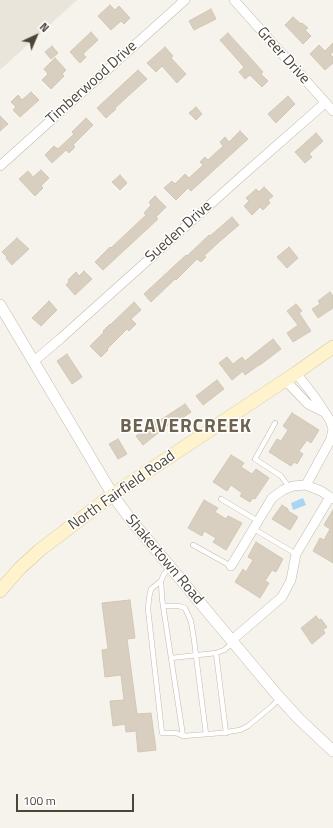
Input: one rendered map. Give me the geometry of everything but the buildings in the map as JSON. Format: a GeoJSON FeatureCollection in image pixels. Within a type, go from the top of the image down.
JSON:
{"type":"FeatureCollection","features":[{"type":"Feature","properties":{"kind":"main road","name":"North Fairfield Road"},"geometry":{"type":"LineString","coordinates":[[0,591],[20,568],[40,550],[112,495],[333,347]]}},
{"type":"Feature","properties":{"kind":"street","name":"Timberwood Drive"},"geometry":{"type":"LineString","coordinates":[[0,166],[185,0]]}},
{"type":"Feature","properties":{"kind":"street","name":"Greer Drive"},"geometry":{"type":"LineString","coordinates":[[234,0],[333,112]]}},
{"type":"Feature","properties":{"kind":"street","name":"Sueden Drive"},"geometry":{"type":"LineString","coordinates":[[33,362],[325,102]]}},
{"type":"Feature","properties":{"kind":"street","name":"Shakertown Road"},"geometry":{"type":"LineString","coordinates":[[0,305],[112,495],[131,520],[280,698],[333,752]]}},
{"type":"Feature","properties":{"kind":"street"},"geometry":{"type":"LineString","coordinates":[[291,376],[308,404],[325,413]]}},
{"type":"Feature","properties":{"kind":"street"},"geometry":{"type":"LineString","coordinates":[[291,376],[314,396],[330,420],[333,429],[331,439],[306,485]]}},
{"type":"Feature","properties":{"kind":"street"},"geometry":{"type":"LineString","coordinates":[[231,566],[272,498],[283,490],[293,486],[306,485],[321,491],[332,498],[296,554],[291,580],[282,597],[232,642]]}},
{"type":"Feature","properties":{"kind":"lane"},"geometry":{"type":"LineString","coordinates":[[274,423],[255,459],[281,476],[289,487]]}},
{"type":"Feature","properties":{"kind":"lane"},"geometry":{"type":"LineString","coordinates":[[221,499],[296,554]]}},
{"type":"Feature","properties":{"kind":"lane"},"geometry":{"type":"LineString","coordinates":[[193,545],[231,566]]}},
{"type":"Feature","properties":{"kind":"lane"},"geometry":{"type":"LineString","coordinates":[[170,567],[164,574],[161,581],[163,606],[183,736]]}},
{"type":"Feature","properties":{"kind":"lane"},"geometry":{"type":"LineString","coordinates":[[161,581],[151,588],[149,598],[149,616],[162,733],[176,733],[183,736],[226,733],[240,730],[248,726],[280,698]]}},
{"type":"Feature","properties":{"kind":"lane"},"geometry":{"type":"LineString","coordinates":[[163,606],[179,606],[185,608],[191,621],[206,734]]}},
{"type":"Feature","properties":{"kind":"lane"},"geometry":{"type":"LineString","coordinates":[[171,658],[216,653],[224,650],[232,642]]}},
{"type":"Feature","properties":{"kind":"lane"},"geometry":{"type":"LineString","coordinates":[[216,653],[226,733]]}},
{"type":"Feature","properties":{"kind":"shaded area"},"geometry":{"type":"Polygon","coordinates":[[[0,0],[77,0],[0,70],[0,0]]]}},
{"type":"Feature","properties":{"kind":"water"},"geometry":{"type":"Polygon","coordinates":[[[303,498],[306,505],[293,510],[291,503],[303,498]]]}},
{"type":"Feature","properties":{"kind":"district","name":"BEAVERCREEK"},"geometry":{"type":"Point","coordinates":[186,427]}}]}
